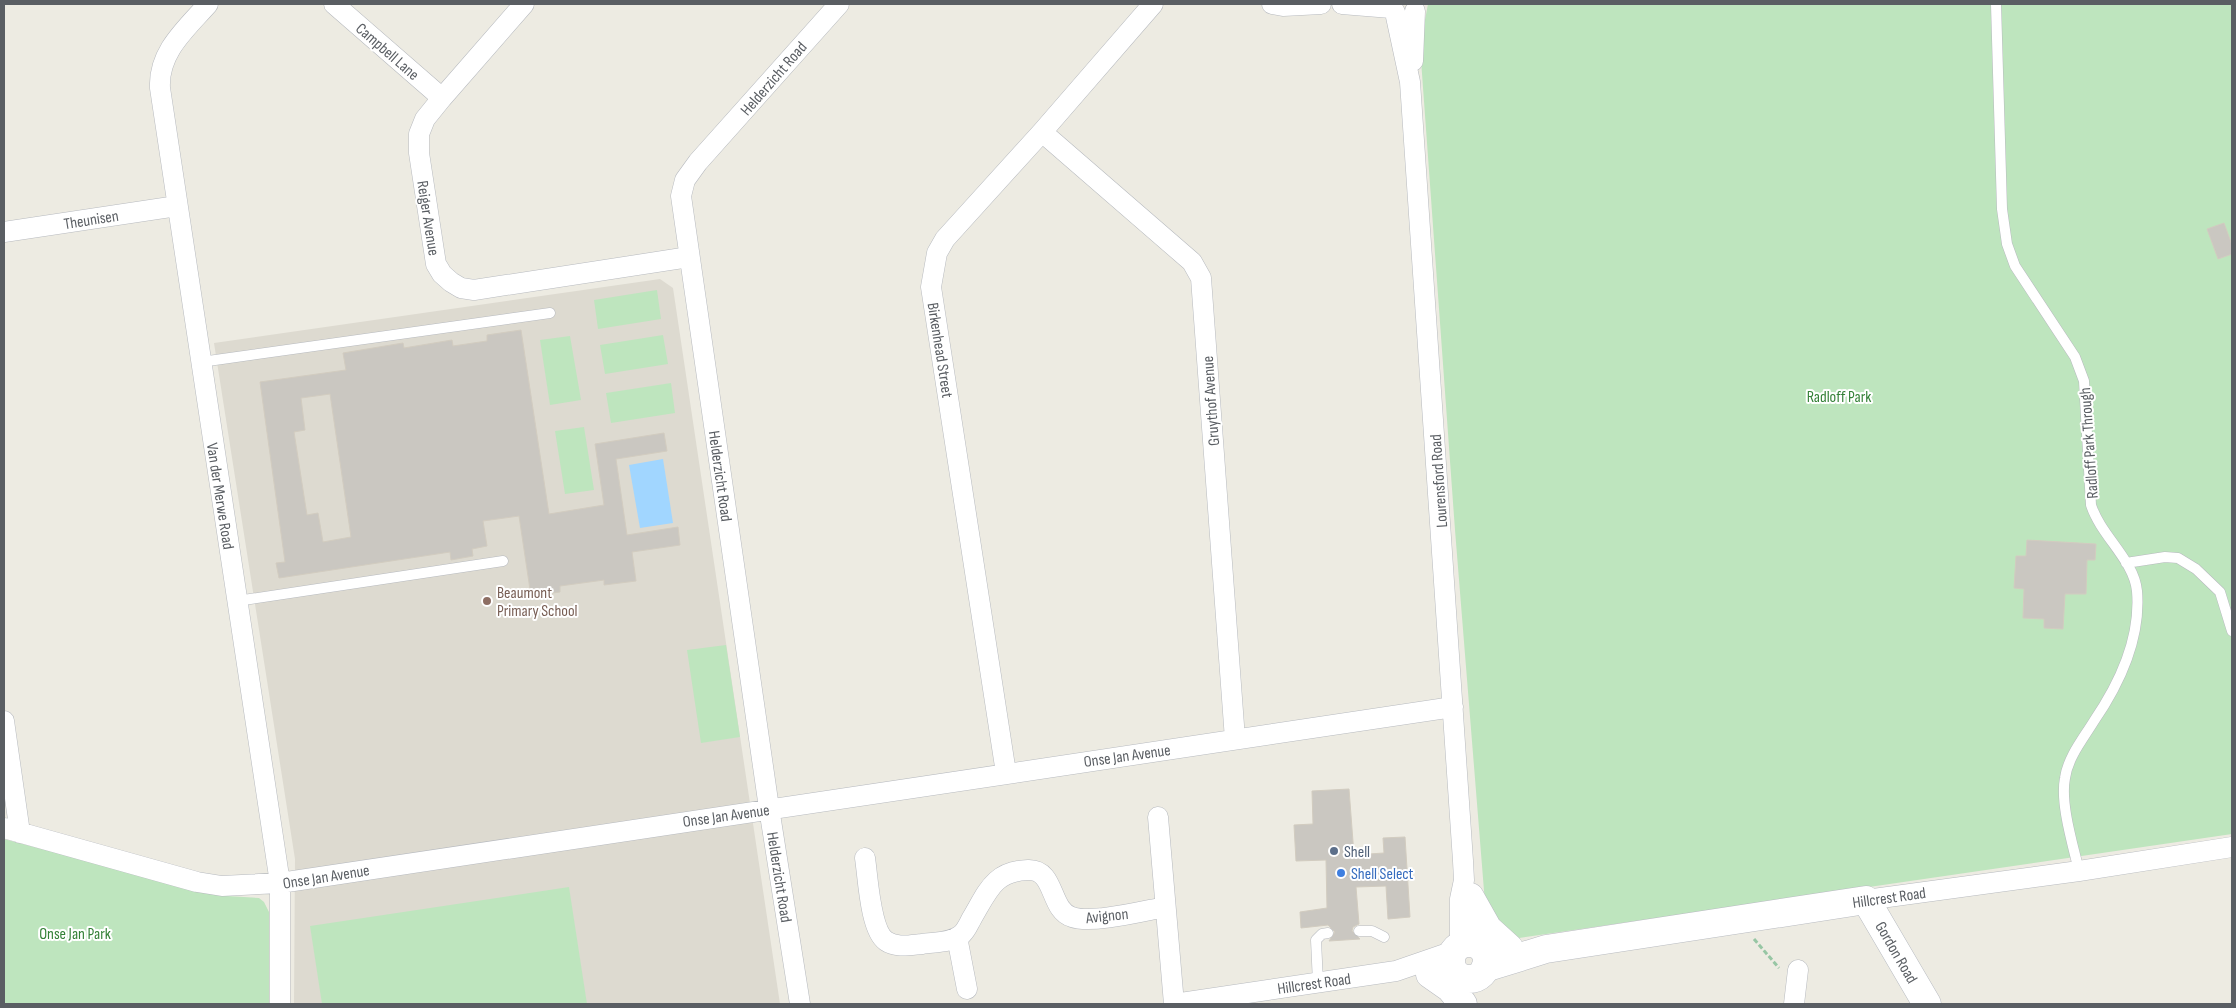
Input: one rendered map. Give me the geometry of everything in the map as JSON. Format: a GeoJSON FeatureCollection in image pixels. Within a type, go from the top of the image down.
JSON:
{"type":"FeatureCollection","features":[{"type":"Feature","properties":{"kind":"street","name":"Van der Merwe Road"},"geometry":{"type":"LineString","coordinates":[[208,4],[165,55],[159,77],[280,883],[280,1004]]}},
{"type":"Feature","properties":{"kind":"street","name":"Campbell Lane"},"geometry":{"type":"LineString","coordinates":[[334,4],[442,98]]}},
{"type":"Feature","properties":{"kind":"street","name":"Reiger Avenue"},"geometry":{"type":"LineString","coordinates":[[524,4],[425,119],[419,134],[419,153],[436,264],[442,274],[461,288],[486,288],[689,257]]}},
{"type":"Feature","properties":{"kind":"street","name":"Helderzicht Road"},"geometry":{"type":"LineString","coordinates":[[800,1004],[769,808],[681,196],[685,180],[698,162],[839,4]]}},
{"type":"Feature","properties":{"kind":"street","name":"Birkenhead Street"},"geometry":{"type":"LineString","coordinates":[[1006,773],[931,287],[937,253],[945,239],[1154,4]]}},
{"type":"Feature","properties":{"kind":"street"},"geometry":{"type":"LineString","coordinates":[[1272,4],[1283,6],[1321,4]]}},
{"type":"Feature","properties":{"kind":"street"},"geometry":{"type":"LineString","coordinates":[[1342,4],[1402,8]]}},
{"type":"Feature","properties":{"kind":"street","name":"Lourensford Road"},"geometry":{"type":"LineString","coordinates":[[1402,8],[1415,35],[1410,82],[1467,889],[1460,899],[1474,959],[1480,1004]]}},
{"type":"Feature","properties":{"kind":"street","name":"Gruythof Avenue"},"geometry":{"type":"LineString","coordinates":[[1042,132],[1192,262],[1201,278],[1235,739]]}},
{"type":"Feature","properties":{"kind":"street","name":"Theunisen"},"geometry":{"type":"LineString","coordinates":[[4,232],[177,206]]}},
{"type":"Feature","properties":{"kind":"street","name":"Onse Jan Avenue"},"geometry":{"type":"LineString","coordinates":[[12,830],[197,882],[222,886],[280,883],[1453,706]]}},
{"type":"Feature","properties":{"kind":"street"},"geometry":{"type":"LineString","coordinates":[[4,721],[12,830]]}},
{"type":"Feature","properties":{"kind":"street"},"geometry":{"type":"LineString","coordinates":[[1158,817],[1174,1004]]}},
{"type":"Feature","properties":{"kind":"street","name":"Hillcrest Road"},"geometry":{"type":"LineString","coordinates":[[1174,1004],[1866,900],[2079,872],[2232,846]]}},
{"type":"Feature","properties":{"kind":"street"},"geometry":{"type":"LineString","coordinates":[[865,858],[874,919],[879,934],[885,941],[894,945],[907,946],[942,942],[957,937],[967,989]]}},
{"type":"Feature","properties":{"kind":"street","name":"Avignon"},"geometry":{"type":"LineString","coordinates":[[957,937],[965,930],[996,880],[1014,871],[1031,870],[1046,878],[1063,912],[1071,917],[1091,919],[1165,907]]}},
{"type":"Feature","properties":{"kind":"street"},"geometry":{"type":"LineString","coordinates":[[1467,889],[1488,930],[1474,959]]}},
{"type":"Feature","properties":{"kind":"street","name":"Gordon Road"},"geometry":{"type":"LineString","coordinates":[[1866,900],[1927,1004]]}},
{"type":"Feature","properties":{"kind":"street","name":"Lourensford Road"},"geometry":{"type":"LineString","coordinates":[[1467,1004],[1474,959]]}},
{"type":"Feature","properties":{"kind":"street","name":"Hillcrest Road"},"geometry":{"type":"LineString","coordinates":[[1396,971],[1430,974],[1474,959]]}},
{"type":"Feature","properties":{"kind":"street"},"geometry":{"type":"LineString","coordinates":[[1430,974],[1450,988],[1463,1004]]}},
{"type":"Feature","properties":{"kind":"lane","name":"Radloff Park Through"},"geometry":{"type":"LineString","coordinates":[[1996,4],[2002,208],[2007,244],[2015,266],[2075,357],[2084,381],[2091,505],[2096,520],[2126,563],[2137,589],[2137,622],[2130,650],[2114,692],[2068,763],[2064,779],[2064,797],[2079,872]]}},
{"type":"Feature","properties":{"kind":"lane"},"geometry":{"type":"LineString","coordinates":[[201,362],[550,313]]}},
{"type":"Feature","properties":{"kind":"lane"},"geometry":{"type":"LineString","coordinates":[[2126,563],[2165,557],[2178,558],[2196,569],[2220,592],[2232,631]]}},
{"type":"Feature","properties":{"kind":"lane"},"geometry":{"type":"LineString","coordinates":[[237,601],[503,561]]}},
{"type":"Feature","properties":{"kind":"lane"},"geometry":{"type":"LineString","coordinates":[[1359,931],[1372,931],[1384,937]]}},
{"type":"Feature","properties":{"kind":"lane"},"geometry":{"type":"LineString","coordinates":[[1318,983],[1316,940],[1322,934],[1328,933]]}},
{"type":"Feature","properties":{"kind":"path"},"geometry":{"type":"LineString","coordinates":[[1737,920],[1796,987]]}},
{"type":"Feature","properties":{"kind":"shaded area","name":"Beaumont Primary School"},"geometry":{"type":"Polygon","coordinates":[[[660,279],[673,288],[780,1004],[294,1004],[295,859],[214,343],[660,279]]]}},
{"type":"Feature","properties":{"kind":"green space","name":"Radloff Park"},"geometry":{"type":"Polygon","coordinates":[[[1428,4],[2232,4],[2232,834],[1512,939],[1485,903],[1455,530],[1420,46],[1428,4]]]}},
{"type":"Feature","properties":{"kind":"green space"},"geometry":{"type":"Polygon","coordinates":[[[657,290],[661,319],[598,329],[594,300],[657,290]]]}},
{"type":"Feature","properties":{"kind":"green space"},"geometry":{"type":"Polygon","coordinates":[[[663,335],[668,364],[605,374],[600,345],[663,335]]]}},
{"type":"Feature","properties":{"kind":"green space"},"geometry":{"type":"Polygon","coordinates":[[[570,336],[581,400],[550,405],[540,340],[570,336]]]}},
{"type":"Feature","properties":{"kind":"green space"},"geometry":{"type":"Polygon","coordinates":[[[671,383],[675,413],[611,423],[606,393],[671,383]]]}},
{"type":"Feature","properties":{"kind":"green space"},"geometry":{"type":"Polygon","coordinates":[[[584,427],[594,490],[565,494],[555,431],[584,427]]]}},
{"type":"Feature","properties":{"kind":"green space"},"geometry":{"type":"Polygon","coordinates":[[[726,645],[740,737],[701,743],[687,650],[726,645]]]}},
{"type":"Feature","properties":{"kind":"green space","name":"Onse Jan Park"},"geometry":{"type":"Polygon","coordinates":[[[4,839],[196,890],[227,896],[259,898],[264,902],[269,912],[269,1004],[4,1004],[4,839]]]}},
{"type":"Feature","properties":{"kind":"green space"},"geometry":{"type":"Polygon","coordinates":[[[569,887],[587,1004],[322,1004],[310,926],[569,887]]]}},
{"type":"Feature","properties":{"kind":"water"},"geometry":{"type":"Polygon","coordinates":[[[663,459],[673,523],[640,528],[629,465],[663,459]]]}},
{"type":"Feature","properties":{"kind":"building"},"geometry":{"type":"Polygon","coordinates":[[[2224,223],[2232,245],[2232,254],[2218,259],[2207,229],[2224,223]]]}},
{"type":"Feature","properties":{"kind":"building"},"geometry":{"type":"Polygon","coordinates":[[[521,330],[549,514],[604,505],[595,444],[664,433],[667,451],[616,459],[627,535],[678,527],[680,545],[632,552],[636,581],[604,585],[604,580],[560,586],[560,592],[531,596],[519,516],[483,521],[487,546],[472,549],[473,556],[451,560],[450,552],[279,578],[276,563],[285,562],[260,382],[346,370],[343,353],[403,343],[404,348],[452,340],[453,346],[487,341],[487,335],[521,330]],[[330,394],[301,398],[305,430],[294,432],[307,515],[318,513],[323,542],[351,537],[330,394]]]}},
{"type":"Feature","properties":{"kind":"building"},"geometry":{"type":"Polygon","coordinates":[[[2027,540],[2096,544],[2095,560],[2087,560],[2086,594],[2065,594],[2063,629],[2044,628],[2044,619],[2023,618],[2024,589],[2014,588],[2016,556],[2026,556],[2027,540]]]}},
{"type":"Feature","properties":{"kind":"building"},"geometry":{"type":"Polygon","coordinates":[[[1349,789],[1354,855],[1384,853],[1383,838],[1405,837],[1410,917],[1388,919],[1386,886],[1356,887],[1359,924],[1353,927],[1352,931],[1360,939],[1329,941],[1335,932],[1328,925],[1301,928],[1300,912],[1327,908],[1326,860],[1296,861],[1294,825],[1313,824],[1312,791],[1349,789]]]}},
{"type":"Feature","properties":{"kind":"place","name":"Beaumont Primary School"},"geometry":{"type":"Point","coordinates":[487,601]}},
{"type":"Feature","properties":{"kind":"place","name":"Shell"},"geometry":{"type":"Point","coordinates":[1334,851]}},
{"type":"Feature","properties":{"kind":"place","name":"Shell Select"},"geometry":{"type":"Point","coordinates":[1341,873]}}]}
